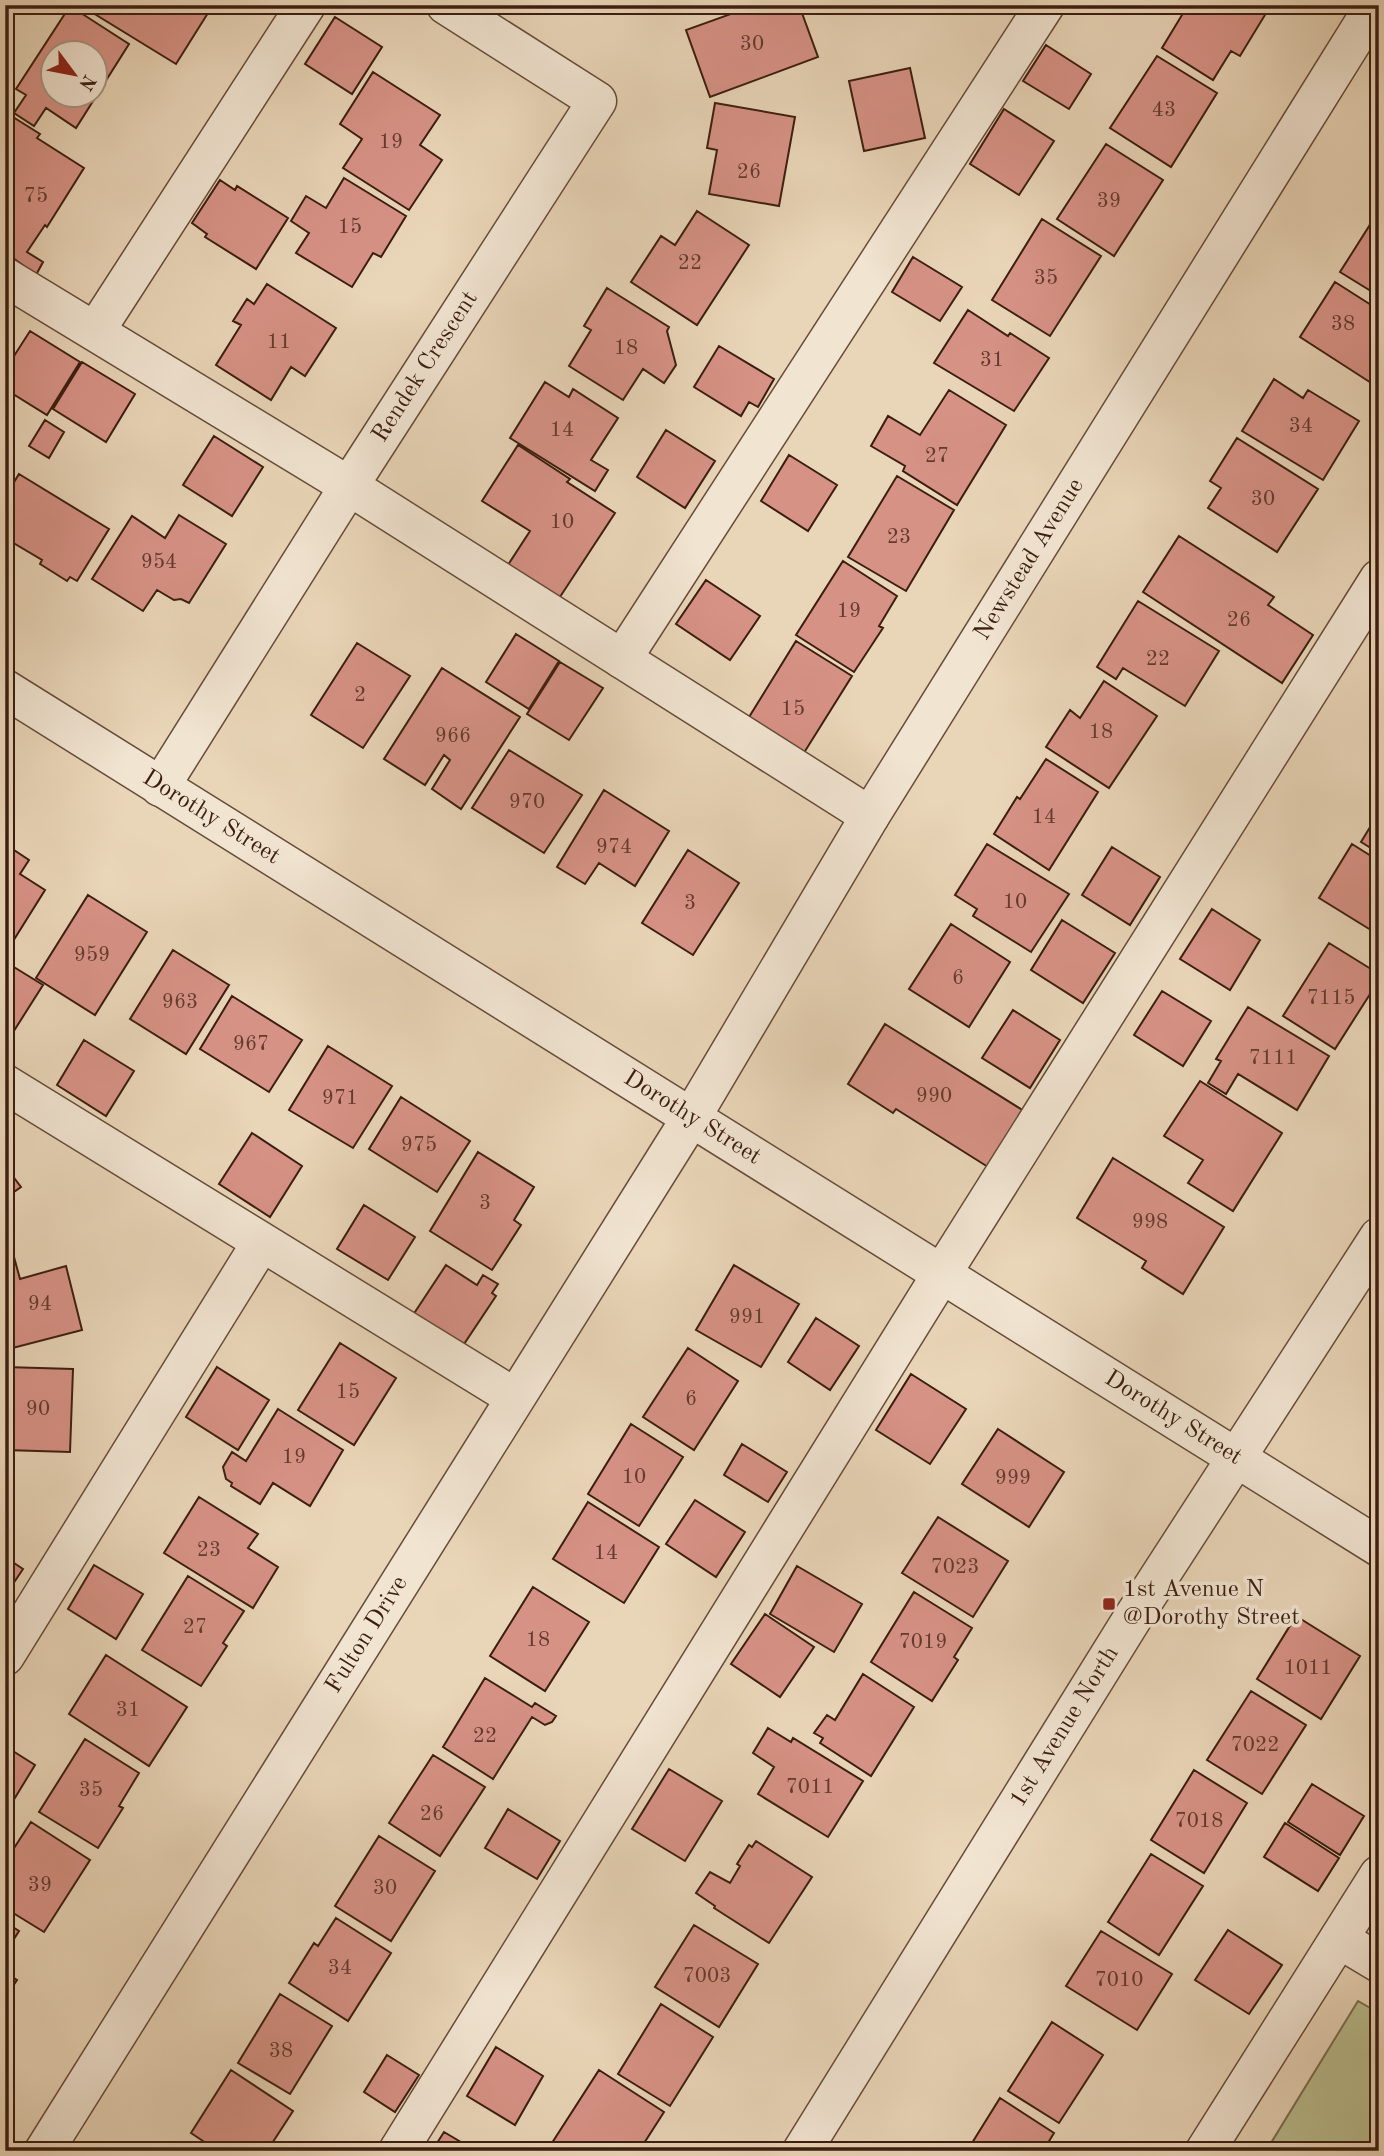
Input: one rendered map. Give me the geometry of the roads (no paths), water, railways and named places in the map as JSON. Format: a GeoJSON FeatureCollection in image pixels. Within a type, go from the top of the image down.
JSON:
{"type":"FeatureCollection","features":[{"type":"Feature","properties":{"kind":"street"},"geometry":{"type":"LineString","coordinates":[[96,330],[306,5]]}},
{"type":"Feature","properties":{"kind":"street","name":"Rendek Crescent"},"geometry":{"type":"LineString","coordinates":[[160,787],[349,486],[597,101],[446,5]]}},
{"type":"Feature","properties":{"kind":"street"},"geometry":{"type":"LineString","coordinates":[[622,659],[1045,5]]}},
{"type":"Feature","properties":{"kind":"street","name":"Newstead Avenue"},"geometry":{"type":"LineString","coordinates":[[691,1118],[870,816],[1375,5]]}},
{"type":"Feature","properties":{"kind":"street"},"geometry":{"type":"LineString","coordinates":[[5,276],[349,486],[870,816]]}},
{"type":"Feature","properties":{"kind":"street"},"geometry":{"type":"LineString","coordinates":[[398,2151],[942,1275],[1379,579]]}},
{"type":"Feature","properties":{"kind":"street","name":"Dorothy Street"},"geometry":{"type":"LineString","coordinates":[[5,690],[1379,1547]]}},
{"type":"Feature","properties":{"kind":"street"},"geometry":{"type":"LineString","coordinates":[[5,1084],[514,1397]]}},
{"type":"Feature","properties":{"kind":"street","name":"Fulton Drive"},"geometry":{"type":"LineString","coordinates":[[44,2151],[691,1118]]}},
{"type":"Feature","properties":{"kind":"street","name":"1st Avenue North"},"geometry":{"type":"LineString","coordinates":[[802,2151],[1234,1458],[1379,1237]]}},
{"type":"Feature","properties":{"kind":"street"},"geometry":{"type":"LineString","coordinates":[[5,1656],[261,1243]]}},
{"type":"Feature","properties":{"kind":"street"},"geometry":{"type":"LineString","coordinates":[[1205,2151],[1379,1875]]}},
{"type":"Feature","properties":{"kind":"street"},"geometry":{"type":"LineString","coordinates":[[1339,1939],[1379,1964]]}},
{"type":"Feature","properties":{"kind":"place","name":"1st Avenue N @Dorothy Street"},"geometry":{"type":"Point","coordinates":[1109,1604]}}]}
